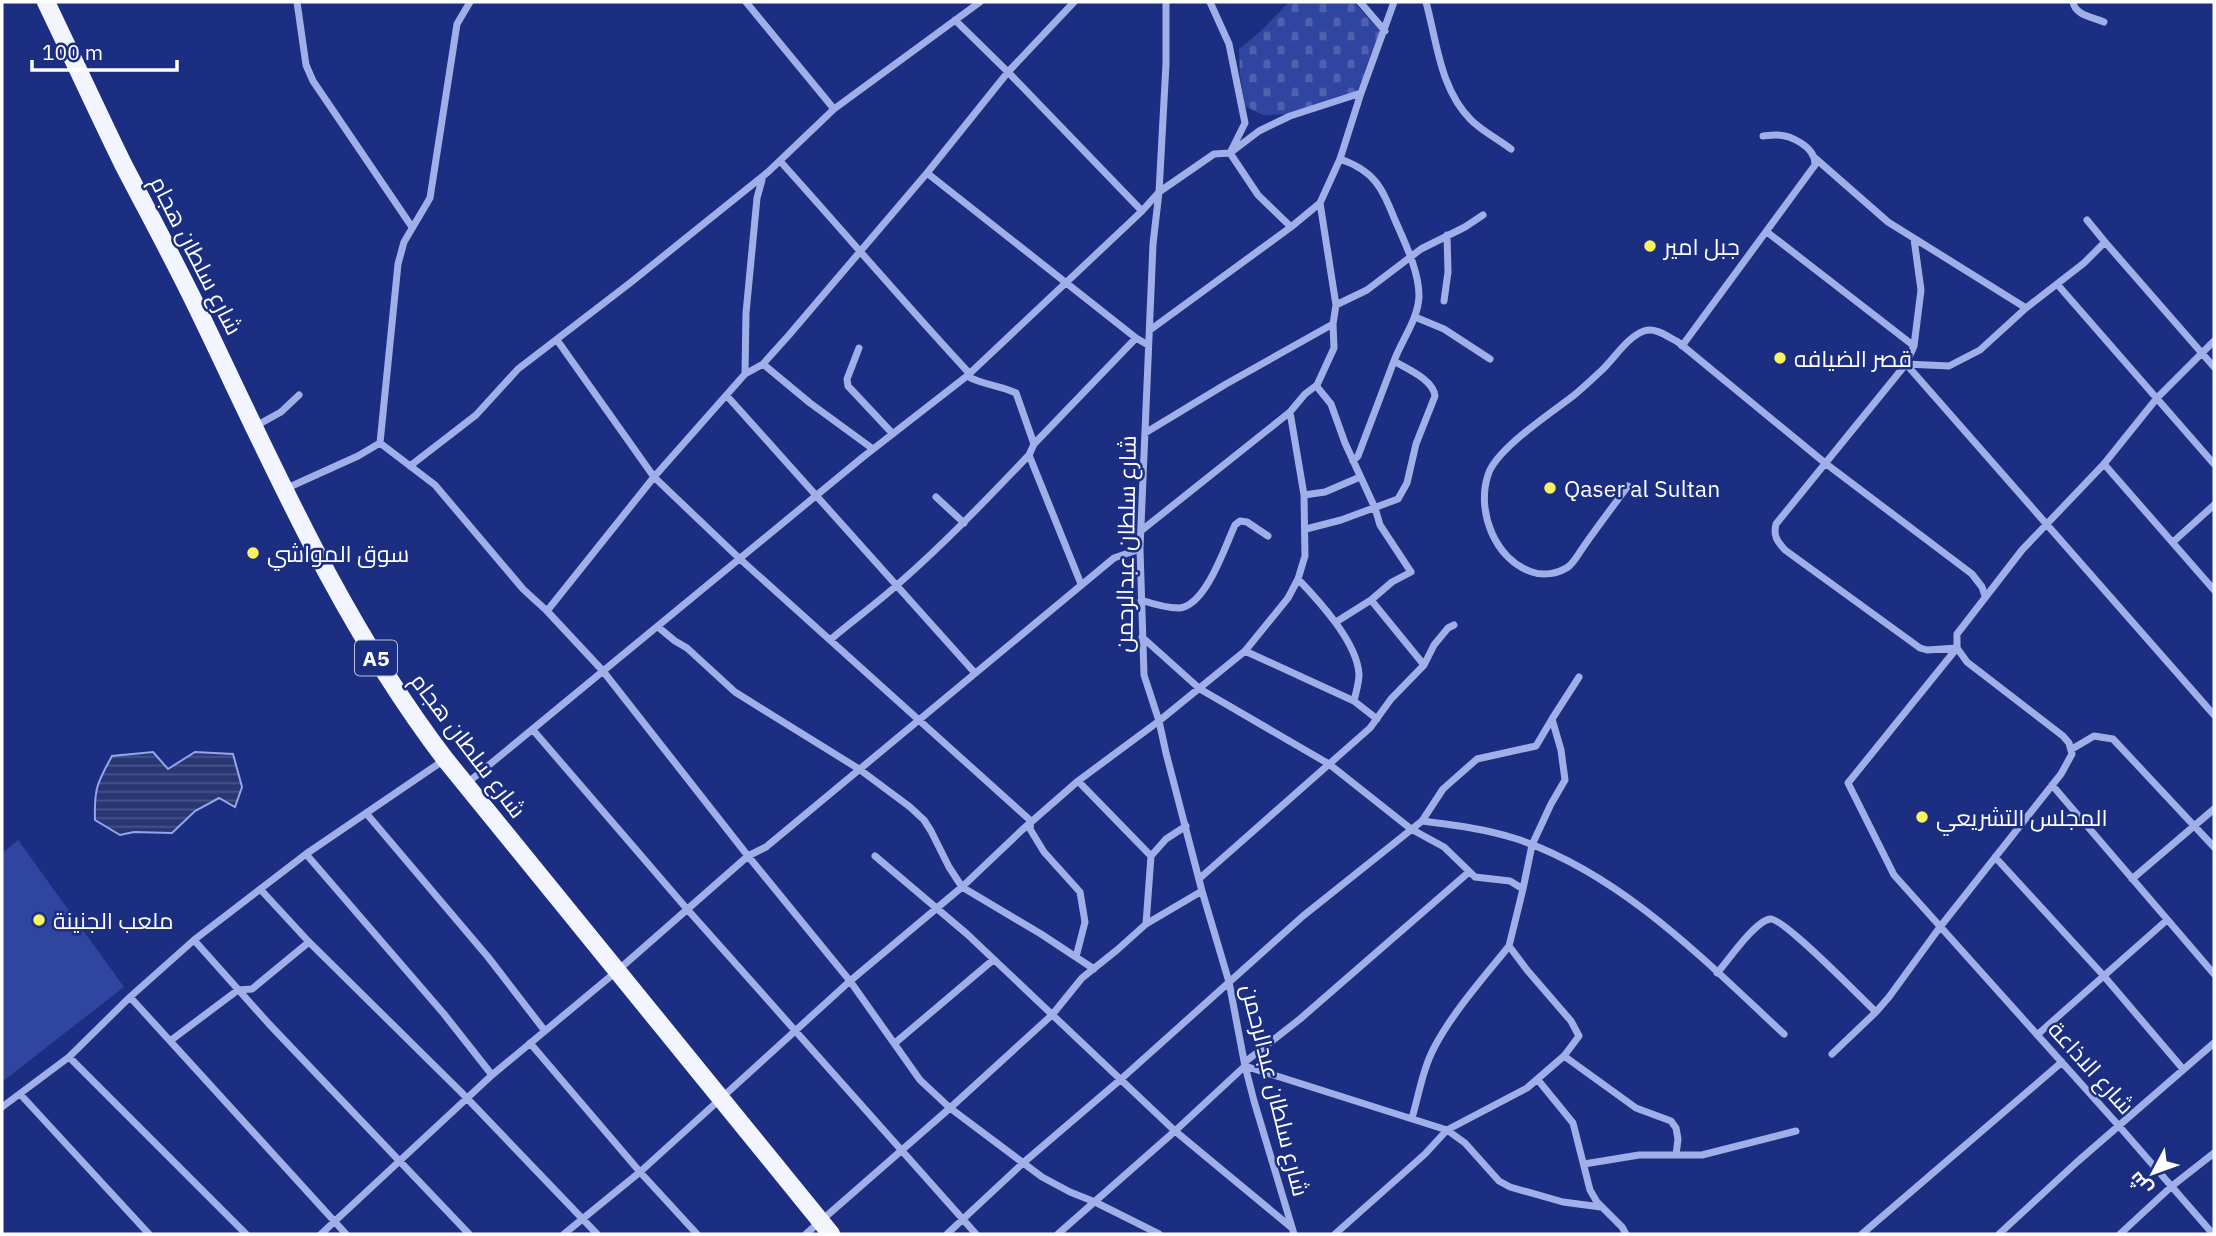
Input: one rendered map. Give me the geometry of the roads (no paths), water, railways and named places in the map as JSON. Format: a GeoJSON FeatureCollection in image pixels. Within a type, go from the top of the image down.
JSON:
{"type":"FeatureCollection","features":[{"type":"Feature","properties":{"kind":"highway","name":"شارع سلطان هجام"},"geometry":{"type":"LineString","coordinates":[[47,2],[122,161],[193,298],[303,530],[348,614],[392,685],[465,785],[826,1228]]}},
{"type":"Feature","properties":{"kind":"street"},"geometry":{"type":"LineString","coordinates":[[297,2],[306,65],[313,81],[412,227]]}},
{"type":"Feature","properties":{"kind":"street"},"geometry":{"type":"LineString","coordinates":[[380,443],[398,264],[404,242],[430,198],[457,24],[470,2]]}},
{"type":"Feature","properties":{"kind":"street"},"geometry":{"type":"LineString","coordinates":[[746,2],[834,109]]}},
{"type":"Feature","properties":{"kind":"street"},"geometry":{"type":"LineString","coordinates":[[410,466],[476,415],[518,369],[768,172],[834,109],[980,2]]}},
{"type":"Feature","properties":{"kind":"street"},"geometry":{"type":"LineString","coordinates":[[547,611],[654,477],[745,374],[763,364],[927,173],[1008,72],[1074,2]]}},
{"type":"Feature","properties":{"kind":"street","name":"شارع سلطان عبدالرحمن"},"geometry":{"type":"LineString","coordinates":[[1166,2],[1166,64],[1159,192],[1153,244],[1140,549],[1144,675],[1159,721],[1202,891],[1229,982],[1245,1064],[1293,1231]]}},
{"type":"Feature","properties":{"kind":"street"},"geometry":{"type":"LineString","coordinates":[[1210,2],[1229,44],[1245,123],[1230,153]]}},
{"type":"Feature","properties":{"kind":"street"},"geometry":{"type":"LineString","coordinates":[[1360,2],[1385,31]]}},
{"type":"Feature","properties":{"kind":"street"},"geometry":{"type":"LineString","coordinates":[[1150,330],[1320,203],[1340,159],[1394,2]]}},
{"type":"Feature","properties":{"kind":"street"},"geometry":{"type":"LineString","coordinates":[[1426,2],[1451,93],[1474,122],[1511,149]]}},
{"type":"Feature","properties":{"kind":"street"},"geometry":{"type":"LineString","coordinates":[[2073,2],[2077,11],[2104,22]]}},
{"type":"Feature","properties":{"kind":"street"},"geometry":{"type":"LineString","coordinates":[[955,20],[1142,211]]}},
{"type":"Feature","properties":{"kind":"street"},"geometry":{"type":"LineString","coordinates":[[465,785],[873,449],[969,375],[1159,192],[1214,154],[1230,153],[1259,131],[1361,93]]}},
{"type":"Feature","properties":{"kind":"street"},"geometry":{"type":"LineString","coordinates":[[1763,135],[1790,138],[1810,150],[1815,158],[1879,214],[1914,239],[2026,308]]}},
{"type":"Feature","properties":{"kind":"street"},"geometry":{"type":"LineString","coordinates":[[1230,153],[1258,195],[1291,227]]}},
{"type":"Feature","properties":{"kind":"street"},"geometry":{"type":"LineString","coordinates":[[1682,346],[1810,173],[1815,165],[1815,158]]}},
{"type":"Feature","properties":{"kind":"street"},"geometry":{"type":"LineString","coordinates":[[1340,159],[1355,164],[1383,189],[1410,257],[1418,282],[1419,296],[1415,317],[1353,461]]}},
{"type":"Feature","properties":{"kind":"street"},"geometry":{"type":"LineString","coordinates":[[780,161],[976,382],[1000,386],[1016,393],[1034,444]]}},
{"type":"Feature","properties":{"kind":"street"},"geometry":{"type":"LineString","coordinates":[[745,374],[746,313],[757,198],[759,183],[768,172]]}},
{"type":"Feature","properties":{"kind":"street"},"geometry":{"type":"LineString","coordinates":[[927,173],[1148,345]]}},
{"type":"Feature","properties":{"kind":"street"},"geometry":{"type":"LineString","coordinates":[[1142,530],[1290,412],[1305,394],[1317,385],[1334,348],[1333,324],[1336,305],[1320,203]]}},
{"type":"Feature","properties":{"kind":"street"},"geometry":{"type":"LineString","coordinates":[[1336,305],[1367,290],[1410,257],[1483,215]]}},
{"type":"Feature","properties":{"kind":"street"},"geometry":{"type":"LineString","coordinates":[[2087,220],[2214,367]]}},
{"type":"Feature","properties":{"kind":"street"},"geometry":{"type":"LineString","coordinates":[[1767,232],[1914,346]]}},
{"type":"Feature","properties":{"kind":"street"},"geometry":{"type":"LineString","coordinates":[[1444,301],[1448,272],[1447,235]]}},
{"type":"Feature","properties":{"kind":"street"},"geometry":{"type":"LineString","coordinates":[[1914,239],[1921,290],[1914,346],[1906,364],[1776,524],[1774,532],[1777,541],[1785,550],[1920,648],[1956,648]]}},
{"type":"Feature","properties":{"kind":"street"},"geometry":{"type":"LineString","coordinates":[[1906,364],[1949,366],[1980,350],[2026,308],[2084,263],[2105,242]]}},
{"type":"Feature","properties":{"kind":"street"},"geometry":{"type":"LineString","coordinates":[[2057,284],[2214,464]]}},
{"type":"Feature","properties":{"kind":"street"},"geometry":{"type":"LineString","coordinates":[[1415,317],[1444,329],[1490,359]]}},
{"type":"Feature","properties":{"kind":"street"},"geometry":{"type":"LineString","coordinates":[[1145,433],[1333,324]]}},
{"type":"Feature","properties":{"kind":"street"},"geometry":{"type":"LineString","coordinates":[[1628,486],[1569,567],[1550,575],[1520,568],[1508,558],[1491,531],[1486,514],[1488,474],[1497,461],[1540,421],[1591,380],[1634,337],[1643,331],[1657,331],[1682,346],[1825,463],[1972,574],[1985,596]]}},
{"type":"Feature","properties":{"kind":"street"},"geometry":{"type":"LineString","coordinates":[[830,640],[898,584],[964,523],[1029,455],[1034,444],[1136,338]]}},
{"type":"Feature","properties":{"kind":"street"},"geometry":{"type":"LineString","coordinates":[[557,340],[654,477],[740,559],[1031,821]]}},
{"type":"Feature","properties":{"kind":"street"},"geometry":{"type":"LineString","coordinates":[[1832,1054],[1876,1012],[2071,758],[2072,749],[2063,736],[1966,662],[1956,648],[1957,634],[2047,522],[2104,464],[2157,398],[2214,341]]}},
{"type":"Feature","properties":{"kind":"street"},"geometry":{"type":"LineString","coordinates":[[859,348],[847,379],[848,386],[893,434]]}},
{"type":"Feature","properties":{"kind":"street"},"geometry":{"type":"LineString","coordinates":[[1306,529],[1341,520],[1398,499],[1403,491],[1435,390],[1394,361]]}},
{"type":"Feature","properties":{"kind":"street"},"geometry":{"type":"LineString","coordinates":[[763,364],[810,403],[873,449]]}},
{"type":"Feature","properties":{"kind":"street"},"geometry":{"type":"LineString","coordinates":[[1906,364],[2214,715]]}},
{"type":"Feature","properties":{"kind":"street"},"geometry":{"type":"LineString","coordinates":[[1317,385],[1331,404],[1345,443],[1387,538],[1411,572],[1392,582],[1371,600],[1336,622]]}},
{"type":"Feature","properties":{"kind":"street"},"geometry":{"type":"LineString","coordinates":[[253,428],[281,412],[299,395]]}},
{"type":"Feature","properties":{"kind":"street"},"geometry":{"type":"LineString","coordinates":[[727,396],[975,673]]}},
{"type":"Feature","properties":{"kind":"street"},"geometry":{"type":"LineString","coordinates":[[564,1234],[640,1172],[850,981],[962,887],[1031,821],[1245,651],[1288,598],[1298,579],[1305,556],[1304,495],[1290,412]]}},
{"type":"Feature","properties":{"kind":"street"},"geometry":{"type":"LineString","coordinates":[[380,443],[435,485],[523,589],[603,671],[850,981],[920,1080],[950,1108],[1056,1185],[1159,1234]]}},
{"type":"Feature","properties":{"kind":"street"},"geometry":{"type":"LineString","coordinates":[[285,489],[358,456],[380,443]]}},
{"type":"Feature","properties":{"kind":"street"},"geometry":{"type":"LineString","coordinates":[[1029,455],[1081,584]]}},
{"type":"Feature","properties":{"kind":"street"},"geometry":{"type":"LineString","coordinates":[[2104,464],[2214,590]]}},
{"type":"Feature","properties":{"kind":"street"},"geometry":{"type":"LineString","coordinates":[[1304,495],[1325,492],[1360,477]]}},
{"type":"Feature","properties":{"kind":"street"},"geometry":{"type":"LineString","coordinates":[[936,497],[964,523]]}},
{"type":"Feature","properties":{"kind":"street"},"geometry":{"type":"LineString","coordinates":[[2173,542],[2214,505]]}},
{"type":"Feature","properties":{"kind":"street"},"geometry":{"type":"LineString","coordinates":[[1142,600],[1171,607],[1190,605],[1210,579],[1231,533],[1240,521],[1247,522],[1268,536]]}},
{"type":"Feature","properties":{"kind":"street"},"geometry":{"type":"LineString","coordinates":[[321,1234],[492,1075],[617,971],[748,856],[766,847],[1114,558],[1140,549]]}},
{"type":"Feature","properties":{"kind":"street"},"geometry":{"type":"LineString","coordinates":[[1298,579],[1336,622],[1359,671],[1354,701]]}},
{"type":"Feature","properties":{"kind":"street"},"geometry":{"type":"LineString","coordinates":[[1371,600],[1424,665]]}},
{"type":"Feature","properties":{"kind":"street"},"geometry":{"type":"LineString","coordinates":[[1200,878],[1377,719],[1391,699],[1424,665],[1434,645],[1448,628],[1454,625]]}},
{"type":"Feature","properties":{"kind":"street"},"geometry":{"type":"LineString","coordinates":[[658,626],[674,641],[687,648],[735,692],[887,788],[924,820],[962,887],[1041,933],[1094,969]]}},
{"type":"Feature","properties":{"kind":"street"},"geometry":{"type":"LineString","coordinates":[[1142,637],[1200,689],[1329,764],[1411,829],[1444,847],[1475,877],[1510,881],[1523,889]]}},
{"type":"Feature","properties":{"kind":"street","name":"شارع الاذاعة"},"geometry":{"type":"LineString","coordinates":[[1956,648],[1849,783],[1894,875],[2213,1234]]}},
{"type":"Feature","properties":{"kind":"street"},"geometry":{"type":"LineString","coordinates":[[1245,651],[1354,701],[1377,719]]}},
{"type":"Feature","properties":{"kind":"street"},"geometry":{"type":"LineString","coordinates":[[947,1234],[1023,1163],[1303,916],[1422,821],[1443,789],[1477,759],[1536,746],[1579,677]]}},
{"type":"Feature","properties":{"kind":"street"},"geometry":{"type":"LineString","coordinates":[[1412,1118],[1424,1071],[1435,1045],[1509,946],[1532,845],[1564,780],[1552,719]]}},
{"type":"Feature","properties":{"kind":"street"},"geometry":{"type":"LineString","coordinates":[[533,730],[687,909],[976,1234]]}},
{"type":"Feature","properties":{"kind":"street"},"geometry":{"type":"LineString","coordinates":[[2072,749],[2094,736],[2113,739],[2214,847]]}},
{"type":"Feature","properties":{"kind":"street"},"geometry":{"type":"LineString","coordinates":[[2,1107],[69,1057],[130,997],[194,940],[306,854],[445,759]]}},
{"type":"Feature","properties":{"kind":"street"},"geometry":{"type":"LineString","coordinates":[[1078,781],[1151,856]]}},
{"type":"Feature","properties":{"kind":"street"},"geometry":{"type":"LineString","coordinates":[[2052,785],[2214,974]]}},
{"type":"Feature","properties":{"kind":"street"},"geometry":{"type":"LineString","coordinates":[[2132,879],[2214,809]]}},
{"type":"Feature","properties":{"kind":"street"},"geometry":{"type":"LineString","coordinates":[[366,813],[488,957],[545,1031]]}},
{"type":"Feature","properties":{"kind":"street"},"geometry":{"type":"LineString","coordinates":[[1031,821],[1030,829],[1044,852],[1080,892],[1085,922],[1076,957]]}},
{"type":"Feature","properties":{"kind":"street"},"geometry":{"type":"LineString","coordinates":[[1422,821],[1494,832],[1567,860],[1663,925],[1784,1034]]}},
{"type":"Feature","properties":{"kind":"street"},"geometry":{"type":"LineString","coordinates":[[1146,923],[1151,856],[1166,839],[1186,826]]}},
{"type":"Feature","properties":{"kind":"street"},"geometry":{"type":"LineString","coordinates":[[306,854],[444,1014],[492,1075]]}},
{"type":"Feature","properties":{"kind":"street"},"geometry":{"type":"LineString","coordinates":[[875,856],[937,908],[1175,1131],[1293,1231]]}},
{"type":"Feature","properties":{"kind":"street"},"geometry":{"type":"LineString","coordinates":[[1995,857],[2104,975],[2183,1069]]}},
{"type":"Feature","properties":{"kind":"street"},"geometry":{"type":"LineString","coordinates":[[1058,1234],[1175,1131],[1245,1064],[1469,872]]}},
{"type":"Feature","properties":{"kind":"street"},"geometry":{"type":"LineString","coordinates":[[261,890],[597,1234]]}},
{"type":"Feature","properties":{"kind":"street"},"geometry":{"type":"LineString","coordinates":[[806,1234],[826,1228],[901,1150],[1052,1015],[1082,978],[1146,923],[1202,891]]}},
{"type":"Feature","properties":{"kind":"street"},"geometry":{"type":"LineString","coordinates":[[1717,973],[1757,926],[1774,919],[1793,933],[1876,1012]]}},
{"type":"Feature","properties":{"kind":"street"},"geometry":{"type":"LineString","coordinates":[[2037,1035],[2167,920]]}},
{"type":"Feature","properties":{"kind":"street"},"geometry":{"type":"LineString","coordinates":[[194,940],[238,990],[470,1234]]}},
{"type":"Feature","properties":{"kind":"street"},"geometry":{"type":"LineString","coordinates":[[170,1041],[238,990],[252,989],[309,942]]}},
{"type":"Feature","properties":{"kind":"street"},"geometry":{"type":"LineString","coordinates":[[1335,1234],[1425,1154],[1447,1130],[1514,1096],[1538,1080],[1564,1056],[1579,1036],[1575,1027],[1509,946]]}},
{"type":"Feature","properties":{"kind":"street"},"geometry":{"type":"LineString","coordinates":[[895,1043],[993,960]]}},
{"type":"Feature","properties":{"kind":"street"},"geometry":{"type":"LineString","coordinates":[[130,997],[346,1234]]}},
{"type":"Feature","properties":{"kind":"street"},"geometry":{"type":"LineString","coordinates":[[530,1043],[640,1172],[697,1234]]}},
{"type":"Feature","properties":{"kind":"street"},"geometry":{"type":"LineString","coordinates":[[1999,1234],[2214,1043]]}},
{"type":"Feature","properties":{"kind":"street"},"geometry":{"type":"LineString","coordinates":[[1564,1056],[1636,1108],[1671,1121],[1676,1128],[1678,1139],[1676,1156]]}},
{"type":"Feature","properties":{"kind":"street"},"geometry":{"type":"LineString","coordinates":[[69,1057],[246,1234]]}},
{"type":"Feature","properties":{"kind":"street"},"geometry":{"type":"LineString","coordinates":[[1862,1234],[2062,1062]]}},
{"type":"Feature","properties":{"kind":"street"},"geometry":{"type":"LineString","coordinates":[[1245,1064],[1322,1092],[1447,1130],[1465,1143],[1499,1181],[1510,1187],[1563,1202],[1601,1207]]}},
{"type":"Feature","properties":{"kind":"street"},"geometry":{"type":"LineString","coordinates":[[1538,1080],[1573,1123],[1590,1190],[1601,1207],[1626,1234]]}},
{"type":"Feature","properties":{"kind":"street"},"geometry":{"type":"LineString","coordinates":[[20,1094],[149,1234]]}},
{"type":"Feature","properties":{"kind":"street"},"geometry":{"type":"LineString","coordinates":[[1584,1164],[1639,1155],[1702,1155],[1796,1132]]}},
{"type":"Feature","properties":{"kind":"street"},"geometry":{"type":"LineString","coordinates":[[2120,1234],[2172,1186],[2214,1153]]}},
{"type":"Feature","properties":{"kind":"place","name":"جبل امير"},"geometry":{"type":"Point","coordinates":[1650,246]}},
{"type":"Feature","properties":{"kind":"place","name":"قصر الضيافه"},"geometry":{"type":"Point","coordinates":[1780,358]}},
{"type":"Feature","properties":{"kind":"place","name":"Qaser al Sultan"},"geometry":{"type":"Point","coordinates":[1550,488]}},
{"type":"Feature","properties":{"kind":"place","name":"سوق المواشي"},"geometry":{"type":"Point","coordinates":[253,553]}},
{"type":"Feature","properties":{"kind":"place","name":"المجلس التشريعي"},"geometry":{"type":"Point","coordinates":[1922,817]}},
{"type":"Feature","properties":{"kind":"place","name":"ملعب الجنينة"},"geometry":{"type":"Point","coordinates":[39,920]}}]}
